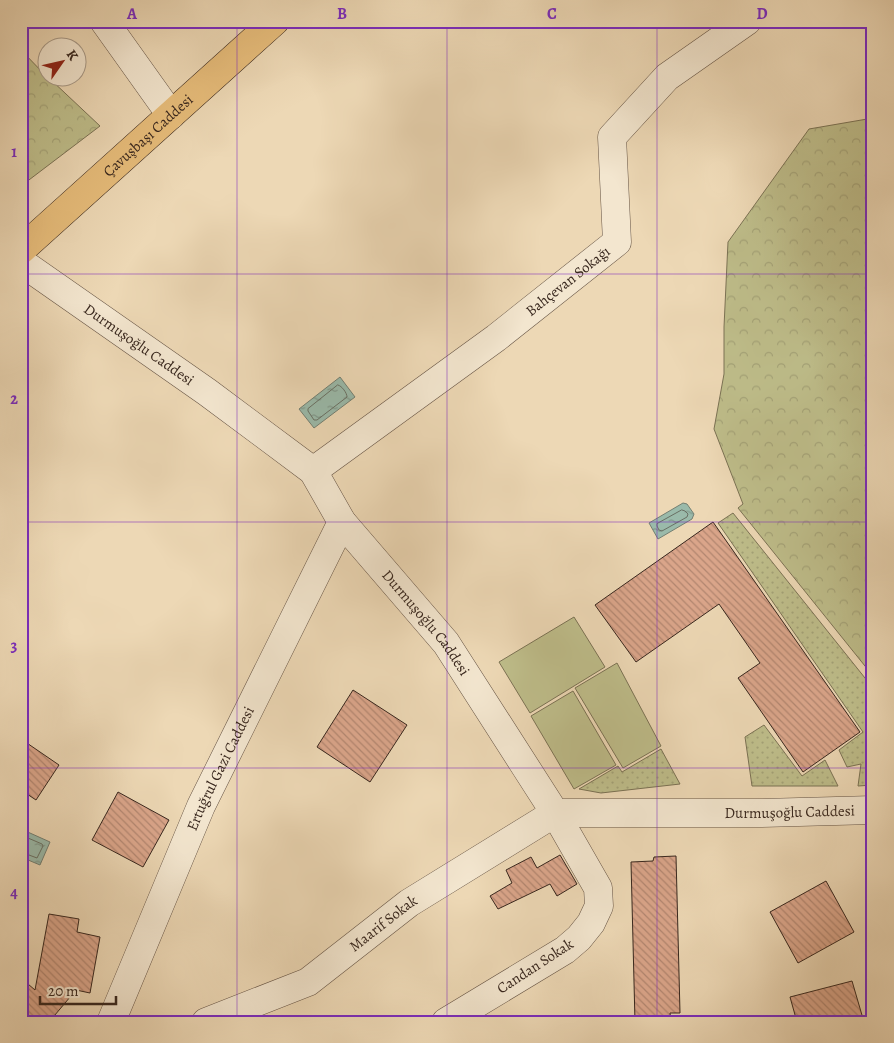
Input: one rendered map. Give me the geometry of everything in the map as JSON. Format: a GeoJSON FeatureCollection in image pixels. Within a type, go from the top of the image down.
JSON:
{"type":"FeatureCollection","features":[{"type":"Feature","properties":{"kind":"main road","name":"Çavuşbaşı Caddesi"},"geometry":{"type":"LineString","coordinates":[[21,250],[127,157],[275,21]]}},
{"type":"Feature","properties":{"kind":"street"},"geometry":{"type":"LineString","coordinates":[[104,21],[171,115]]}},
{"type":"Feature","properties":{"kind":"street","name":"Bahçevan Sokağı"},"geometry":{"type":"LineString","coordinates":[[313,471],[496,338],[617,242],[612,137],[667,77],[748,21]]}},
{"type":"Feature","properties":{"kind":"street","name":"Durmuşoğlu Caddesi"},"geometry":{"type":"LineString","coordinates":[[21,262],[208,392],[313,471],[342,522],[446,643],[555,812],[760,813],[873,810]]}},
{"type":"Feature","properties":{"kind":"street","name":"Ertuğrul Gazi Caddesi"},"geometry":{"type":"LineString","coordinates":[[111,1022],[201,806],[342,522]]}},
{"type":"Feature","properties":{"kind":"street","name":"Maarif Sokak"},"geometry":{"type":"LineString","coordinates":[[206,1022],[308,982],[409,904],[555,812]]}},
{"type":"Feature","properties":{"kind":"street","name":"Candan Sokak"},"geometry":{"type":"LineString","coordinates":[[446,1022],[565,950],[580,938],[591,923],[599,906],[598,888],[555,812]]}},
{"type":"Feature","properties":{"kind":"green space"},"geometry":{"type":"Polygon","coordinates":[[[21,50],[38,68],[38,88],[60,88],[100,126],[21,186],[21,50]]]}},
{"type":"Feature","properties":{"kind":"green space"},"geometry":{"type":"Polygon","coordinates":[[[873,118],[873,676],[738,508],[743,504],[714,429],[724,374],[728,242],[809,129],[873,118]]]}},
{"type":"Feature","properties":{"kind":"green space"},"geometry":{"type":"Polygon","coordinates":[[[733,513],[873,688],[873,785],[858,786],[861,764],[847,767],[839,750],[863,732],[718,523],[733,513]]]}},
{"type":"Feature","properties":{"kind":"green space"},"geometry":{"type":"Polygon","coordinates":[[[574,617],[605,667],[530,713],[499,662],[574,617]]]}},
{"type":"Feature","properties":{"kind":"green space"},"geometry":{"type":"Polygon","coordinates":[[[617,663],[661,746],[623,768],[575,688],[617,663]]]}},
{"type":"Feature","properties":{"kind":"green space"},"geometry":{"type":"Polygon","coordinates":[[[573,691],[616,765],[574,789],[531,716],[573,691]]]}},
{"type":"Feature","properties":{"kind":"green space"},"geometry":{"type":"Polygon","coordinates":[[[764,725],[802,776],[825,760],[838,786],[752,786],[745,737],[764,725]]]}},
{"type":"Feature","properties":{"kind":"green space"},"geometry":{"type":"Polygon","coordinates":[[[661,749],[680,784],[601,793],[579,789],[618,766],[622,772],[661,749]]]}},
{"type":"Feature","properties":{"kind":"water"},"geometry":{"type":"Polygon","coordinates":[[[340,377],[355,397],[314,428],[299,409],[340,377]]]}},
{"type":"Feature","properties":{"kind":"water"},"geometry":{"type":"Polygon","coordinates":[[[683,503],[687,504],[694,514],[692,519],[658,539],[649,523],[683,503]]]}},
{"type":"Feature","properties":{"kind":"water"},"geometry":{"type":"Polygon","coordinates":[[[21,829],[50,842],[40,865],[21,857],[21,829]]]}},
{"type":"Feature","properties":{"kind":"building"},"geometry":{"type":"Polygon","coordinates":[[[713,522],[860,732],[803,772],[738,678],[760,663],[719,604],[636,662],[595,605],[713,522]]]}},
{"type":"Feature","properties":{"kind":"building"},"geometry":{"type":"Polygon","coordinates":[[[353,690],[407,725],[370,782],[317,747],[353,690]]]}},
{"type":"Feature","properties":{"kind":"building"},"geometry":{"type":"Polygon","coordinates":[[[21,739],[59,765],[36,800],[21,790],[21,739]]]}},
{"type":"Feature","properties":{"kind":"building"},"geometry":{"type":"Polygon","coordinates":[[[118,792],[169,820],[143,867],[92,840],[118,792]]]}},
{"type":"Feature","properties":{"kind":"building"},"geometry":{"type":"Polygon","coordinates":[[[560,855],[577,884],[557,896],[550,884],[498,909],[490,896],[512,883],[506,870],[531,857],[537,868],[560,855]]]}},
{"type":"Feature","properties":{"kind":"building"},"geometry":{"type":"Polygon","coordinates":[[[676,856],[680,1013],[670,1013],[671,1022],[635,1022],[631,862],[653,861],[654,857],[676,856]]]}},
{"type":"Feature","properties":{"kind":"building"},"geometry":{"type":"Polygon","coordinates":[[[826,881],[854,932],[798,963],[770,912],[826,881]]]}},
{"type":"Feature","properties":{"kind":"building"},"geometry":{"type":"Polygon","coordinates":[[[49,914],[79,919],[77,932],[100,937],[90,993],[76,990],[49,1022],[21,1022],[21,978],[35,990],[49,914]]]}},
{"type":"Feature","properties":{"kind":"building"},"geometry":{"type":"Polygon","coordinates":[[[852,981],[864,1022],[797,1022],[790,997],[852,981]]]}}]}
